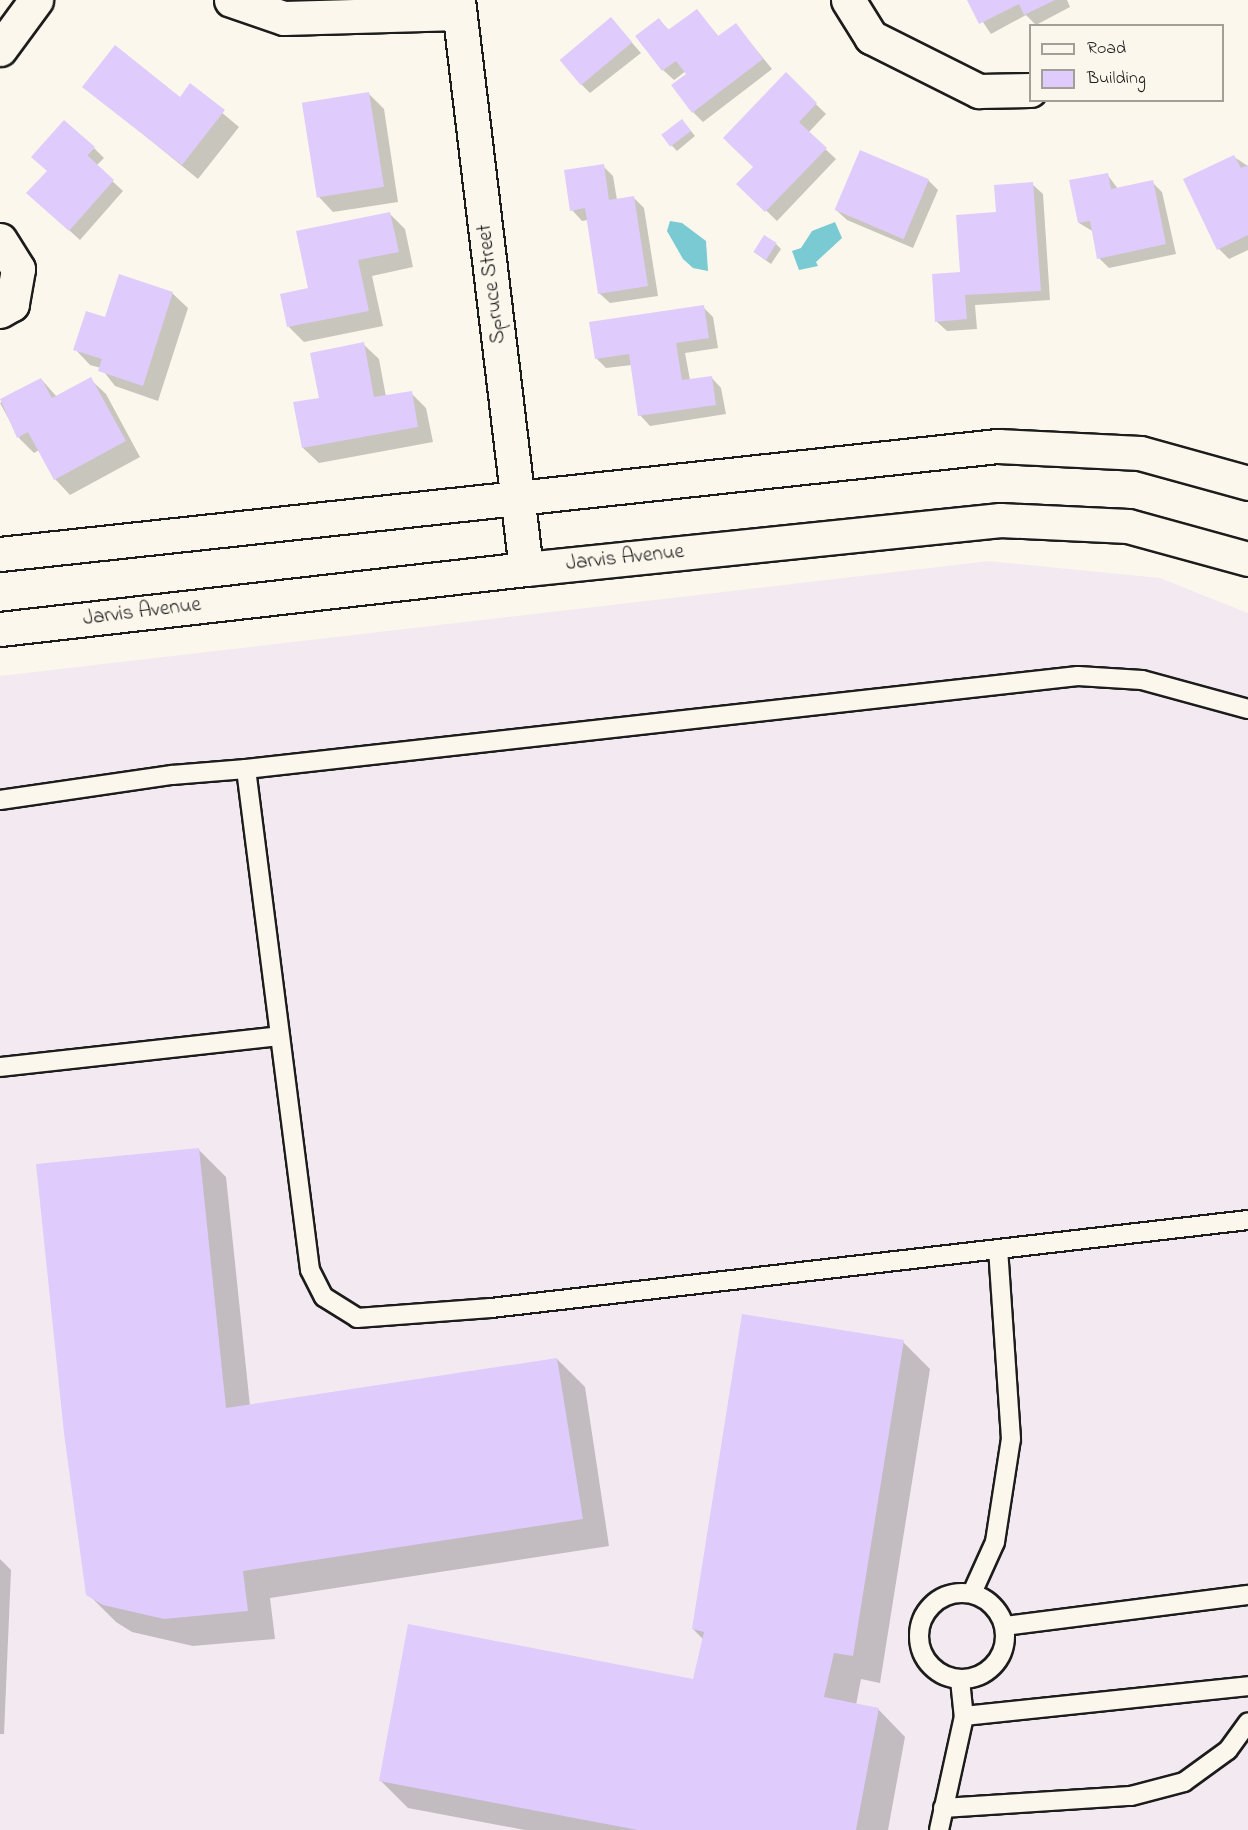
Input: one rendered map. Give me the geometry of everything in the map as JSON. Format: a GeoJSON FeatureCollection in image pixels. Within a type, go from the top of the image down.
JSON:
{"type":"FeatureCollection","features":[{"type":"Feature","properties":{"kind":"main road"},"geometry":{"type":"LineString","coordinates":[[0,49],[36,0]]}},
{"type":"Feature","properties":{"kind":"main road"},"geometry":{"type":"LineString","coordinates":[[231,0],[284,18],[458,7]]}},
{"type":"Feature","properties":{"kind":"main road"},"geometry":{"type":"LineString","coordinates":[[848,0],[871,37],[979,92],[1029,90]]}},
{"type":"Feature","properties":{"kind":"main road","name":"Spruce Street"},"geometry":{"type":"LineString","coordinates":[[458,7],[526,569]]}},
{"type":"Feature","properties":{"kind":"main road"},"geometry":{"type":"LineString","coordinates":[[0,240],[18,269],[12,304],[0,311]]}},
{"type":"Feature","properties":{"kind":"main road"},"geometry":{"type":"LineString","coordinates":[[0,554],[518,495],[998,446],[1140,453],[1248,483]]}},
{"type":"Feature","properties":{"kind":"main road","name":"Jarvis Avenue"},"geometry":{"type":"LineString","coordinates":[[0,629],[526,569],[1000,520],[1128,526],[1248,559]]}},
{"type":"Feature","properties":{"kind":"lane"},"geometry":{"type":"LineString","coordinates":[[0,800],[172,775],[246,769],[496,738],[1078,676],[1142,680],[1248,709]]}},
{"type":"Feature","properties":{"kind":"lane"},"geometry":{"type":"LineString","coordinates":[[246,769],[310,1270],[324,1297],[357,1318],[491,1308],[1248,1220]]}},
{"type":"Feature","properties":{"kind":"lane"},"geometry":{"type":"LineString","coordinates":[[0,1067],[279,1036]]}},
{"type":"Feature","properties":{"kind":"lane"},"geometry":{"type":"LineString","coordinates":[[972,1593],[995,1542],[1011,1439],[998,1249]]}},
{"type":"Feature","properties":{"kind":"lane"},"geometry":{"type":"LineString","coordinates":[[972,1593],[986,1599],[1005,1626],[1005,1642],[1000,1658],[989,1670],[960,1680],[932,1668],[922,1656],[918,1628],[923,1615],[944,1596],[972,1593]]}},
{"type":"Feature","properties":{"kind":"lane"},"geometry":{"type":"LineString","coordinates":[[1005,1626],[1248,1595]]}},
{"type":"Feature","properties":{"kind":"lane"},"geometry":{"type":"LineString","coordinates":[[939,1830],[964,1716],[960,1680]]}},
{"type":"Feature","properties":{"kind":"lane"},"geometry":{"type":"LineString","coordinates":[[964,1716],[1247,1691]]}},
{"type":"Feature","properties":{"kind":"lane"},"geometry":{"type":"LineString","coordinates":[[943,1808],[1131,1796],[1184,1782],[1228,1750],[1248,1722]]}},
{"type":"Feature","properties":{"kind":"shaded area"},"geometry":{"type":"Polygon","coordinates":[[[989,561],[1160,578],[1248,613],[1248,1830],[0,1830],[0,676],[989,561]]]}},
{"type":"Feature","properties":{"kind":"water"},"geometry":{"type":"Polygon","coordinates":[[[670,221],[682,223],[706,241],[708,271],[693,268],[683,259],[667,231],[670,221]]]}},
{"type":"Feature","properties":{"kind":"water"},"geometry":{"type":"Polygon","coordinates":[[[835,222],[842,238],[816,262],[818,266],[799,270],[792,251],[801,248],[812,231],[835,222]]]}},
{"type":"Feature","properties":{"kind":"building"},"geometry":{"type":"Polygon","coordinates":[[[967,0],[1055,0],[1024,15],[1019,4],[979,24],[967,0]]]}},
{"type":"Feature","properties":{"kind":"building"},"geometry":{"type":"Polygon","coordinates":[[[697,9],[718,36],[736,23],[763,59],[692,113],[671,85],[686,74],[676,61],[662,71],[635,36],[659,18],[668,30],[697,9]]]}},
{"type":"Feature","properties":{"kind":"building"},"geometry":{"type":"Polygon","coordinates":[[[611,17],[632,42],[581,85],[560,60],[611,17]]]}},
{"type":"Feature","properties":{"kind":"building"},"geometry":{"type":"Polygon","coordinates":[[[115,45],[180,97],[190,83],[225,110],[182,165],[82,87],[115,45]]]}},
{"type":"Feature","properties":{"kind":"building"},"geometry":{"type":"Polygon","coordinates":[[[786,72],[817,103],[799,122],[827,148],[765,212],[736,184],[753,167],[723,138],[786,72]]]}},
{"type":"Feature","properties":{"kind":"building"},"geometry":{"type":"Polygon","coordinates":[[[369,92],[384,187],[317,197],[302,103],[369,92]]]}},
{"type":"Feature","properties":{"kind":"building"},"geometry":{"type":"Polygon","coordinates":[[[682,119],[691,131],[670,147],[661,135],[682,119]]]}},
{"type":"Feature","properties":{"kind":"building"},"geometry":{"type":"Polygon","coordinates":[[[64,120],[95,147],[87,155],[114,180],[69,231],[26,193],[47,171],[31,157],[64,120]]]}},
{"type":"Feature","properties":{"kind":"building"},"geometry":{"type":"Polygon","coordinates":[[[860,150],[929,179],[904,239],[835,210],[860,150]]]}},
{"type":"Feature","properties":{"kind":"building"},"geometry":{"type":"Polygon","coordinates":[[[1234,155],[1241,168],[1248,165],[1248,235],[1217,250],[1183,179],[1234,155]]]}},
{"type":"Feature","properties":{"kind":"building"},"geometry":{"type":"Polygon","coordinates":[[[604,164],[609,200],[634,196],[648,286],[598,294],[585,208],[570,211],[564,170],[604,164]]]}},
{"type":"Feature","properties":{"kind":"building"},"geometry":{"type":"Polygon","coordinates":[[[1108,173],[1111,189],[1153,180],[1166,244],[1097,259],[1090,221],[1078,223],[1069,180],[1108,173]]]}},
{"type":"Feature","properties":{"kind":"building"},"geometry":{"type":"Polygon","coordinates":[[[1033,182],[1041,291],[965,295],[967,319],[935,322],[932,274],[960,272],[956,215],[996,212],[994,185],[1033,182]]]}},
{"type":"Feature","properties":{"kind":"building"},"geometry":{"type":"Polygon","coordinates":[[[390,212],[399,252],[358,260],[369,311],[287,327],[280,294],[308,288],[296,231],[390,212]]]}},
{"type":"Feature","properties":{"kind":"building"},"geometry":{"type":"Polygon","coordinates":[[[764,235],[777,243],[766,260],[753,252],[764,235]]]}},
{"type":"Feature","properties":{"kind":"building"},"geometry":{"type":"Polygon","coordinates":[[[119,274],[173,292],[143,386],[98,371],[102,359],[73,350],[86,311],[105,317],[119,274]]]}},
{"type":"Feature","properties":{"kind":"building"},"geometry":{"type":"Polygon","coordinates":[[[704,305],[709,338],[676,343],[682,380],[712,376],[716,405],[638,416],[629,354],[595,359],[589,322],[704,305]]]}},
{"type":"Feature","properties":{"kind":"building"},"geometry":{"type":"Polygon","coordinates":[[[364,342],[374,397],[412,391],[418,427],[302,448],[293,402],[319,398],[310,353],[364,342]]]}},
{"type":"Feature","properties":{"kind":"building"},"geometry":{"type":"Polygon","coordinates":[[[91,377],[126,441],[54,480],[28,432],[17,438],[0,399],[41,378],[52,398],[91,377]]]}},
{"type":"Feature","properties":{"kind":"building"},"geometry":{"type":"Polygon","coordinates":[[[199,1148],[226,1408],[557,1358],[583,1519],[243,1571],[248,1611],[164,1619],[103,1605],[86,1595],[64,1433],[36,1164],[199,1148]]]}},
{"type":"Feature","properties":{"kind":"building"},"geometry":{"type":"Polygon","coordinates":[[[742,1314],[904,1340],[853,1656],[834,1653],[824,1697],[879,1708],[856,1830],[638,1830],[379,1781],[408,1624],[693,1679],[704,1632],[692,1629],[742,1314]]]}}]}
